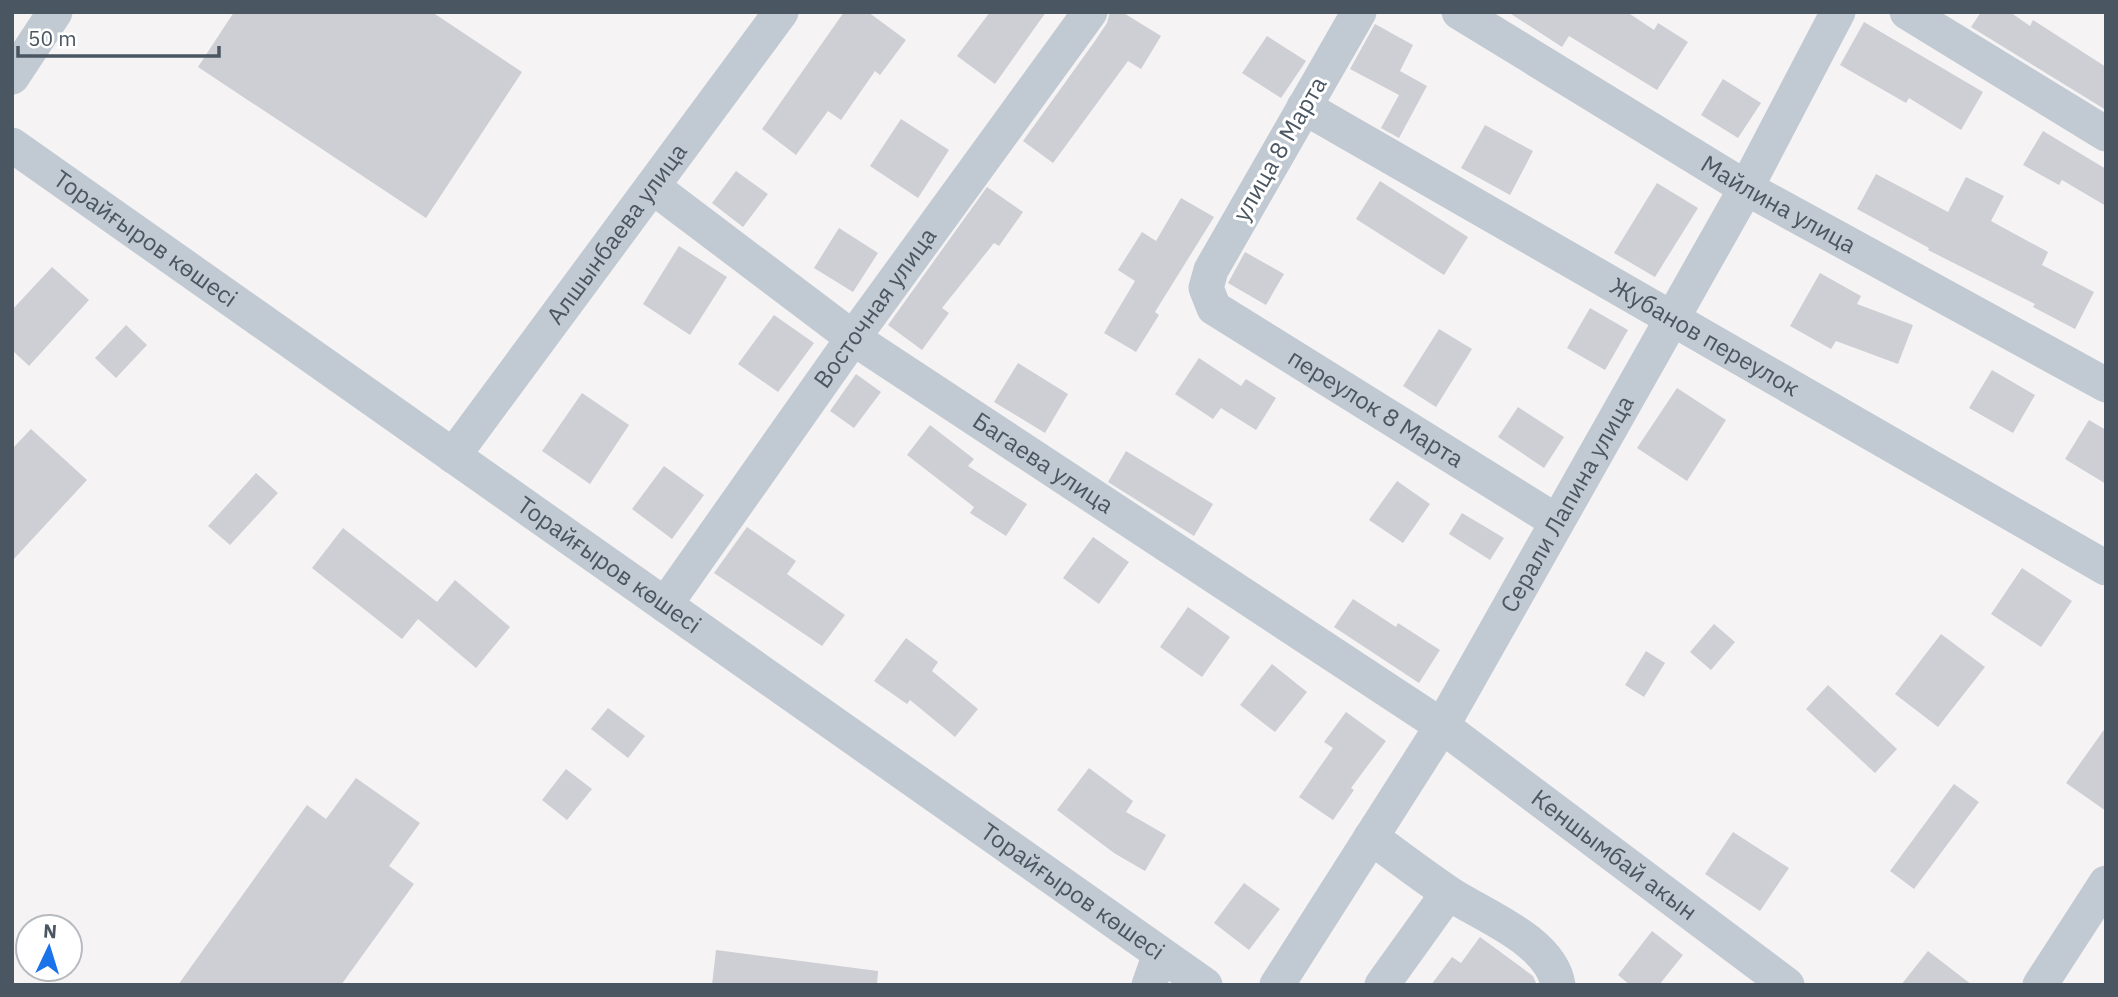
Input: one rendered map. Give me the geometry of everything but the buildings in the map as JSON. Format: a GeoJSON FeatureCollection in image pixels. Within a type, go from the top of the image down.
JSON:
{"type":"FeatureCollection","features":[{"type":"Feature","properties":{"kind":"street"},"geometry":{"type":"LineString","coordinates":[[12,77],[55,12]]}},
{"type":"Feature","properties":{"kind":"street","name":"Алшынбаева улица"},"geometry":{"type":"LineString","coordinates":[[453,456],[781,12]]}},
{"type":"Feature","properties":{"kind":"street","name":"Восточная улица"},"geometry":{"type":"LineString","coordinates":[[665,605],[853,338],[1090,12]]}},
{"type":"Feature","properties":{"kind":"street","name":"улица 8 Марта"},"geometry":{"type":"LineString","coordinates":[[1206,288],[1211,270],[1359,12]]}},
{"type":"Feature","properties":{"kind":"street","name":"Майлина улица"},"geometry":{"type":"LineString","coordinates":[[1459,12],[1746,188],[2106,385]]}},
{"type":"Feature","properties":{"kind":"street","name":"Серали Лапина улица"},"geometry":{"type":"LineString","coordinates":[[1278,985],[1441,726],[1746,188],[1838,12]]}},
{"type":"Feature","properties":{"kind":"street"},"geometry":{"type":"LineString","coordinates":[[1907,12],[2106,134]]}},
{"type":"Feature","properties":{"kind":"street","name":"Жубанов переулок"},"geometry":{"type":"LineString","coordinates":[[1304,107],[2106,568]]}},
{"type":"Feature","properties":{"kind":"street","name":"Торайғыров көшесі"},"geometry":{"type":"LineString","coordinates":[[12,145],[665,605],[1154,970],[1205,985]]}},
{"type":"Feature","properties":{"kind":"street","name":"Багаева улица"},"geometry":{"type":"LineString","coordinates":[[653,187],[853,338],[1441,726]]}},
{"type":"Feature","properties":{"kind":"street","name":"переулок 8 Марта"},"geometry":{"type":"LineString","coordinates":[[1206,288],[1214,308],[1556,521]]}},
{"type":"Feature","properties":{"kind":"street","name":"Кеншымбай акын"},"geometry":{"type":"LineString","coordinates":[[1441,726],[1787,985]]}},
{"type":"Feature","properties":{"kind":"street"},"geometry":{"type":"LineString","coordinates":[[1371,837],[1448,893],[1501,922],[1547,958],[1556,971],[1558,985]]}},
{"type":"Feature","properties":{"kind":"street"},"geometry":{"type":"LineString","coordinates":[[2040,985],[2106,883]]}},
{"type":"Feature","properties":{"kind":"street"},"geometry":{"type":"LineString","coordinates":[[1382,985],[1448,893]]}}]}
